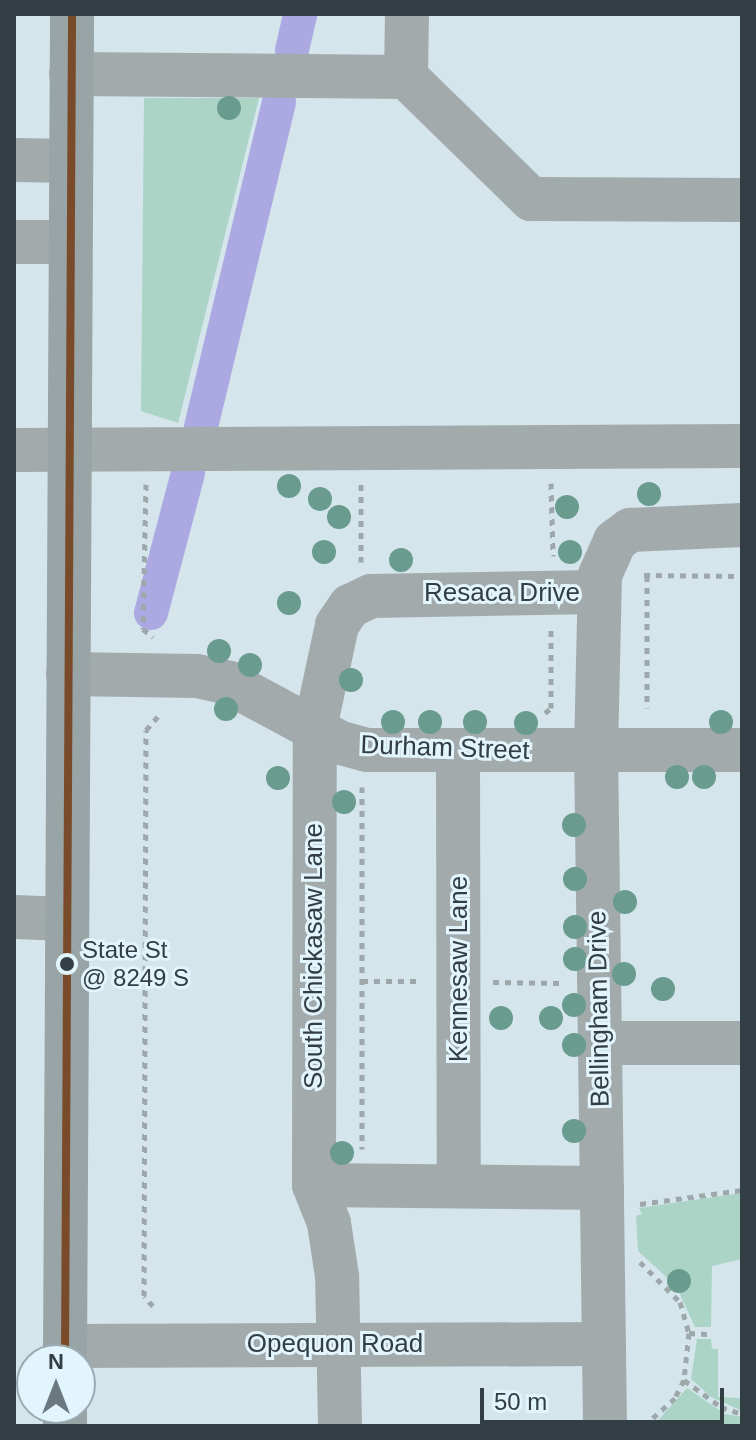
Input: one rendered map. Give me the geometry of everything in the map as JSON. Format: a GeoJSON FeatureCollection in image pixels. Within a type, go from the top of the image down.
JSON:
{"type":"FeatureCollection","features":[{"type":"Feature","properties":{"kind":"main road"},"geometry":{"type":"LineString","coordinates":[[65,1344],[72,14]]}},
{"type":"Feature","properties":{"kind":"street"},"geometry":{"type":"LineString","coordinates":[[406,77],[407,14]]}},
{"type":"Feature","properties":{"kind":"street"},"geometry":{"type":"LineString","coordinates":[[71,74],[406,77],[531,199],[742,200]]}},
{"type":"Feature","properties":{"kind":"street"},"geometry":{"type":"LineString","coordinates":[[14,160],[70,161]]}},
{"type":"Feature","properties":{"kind":"street"},"geometry":{"type":"LineString","coordinates":[[14,242],[70,242]]}},
{"type":"Feature","properties":{"kind":"street"},"geometry":{"type":"LineString","coordinates":[[14,450],[742,446]]}},
{"type":"Feature","properties":{"kind":"street","name":"Resaca Drive"},"geometry":{"type":"LineString","coordinates":[[315,728],[337,625],[350,606],[371,596],[616,581],[606,557],[630,530],[742,525]]}},
{"type":"Feature","properties":{"kind":"street","name":"Bellingham Drive"},"geometry":{"type":"LineString","coordinates":[[605,1426],[604,1344],[617,1197],[599,1043],[596,751],[616,581]]}},
{"type":"Feature","properties":{"kind":"street","name":"Durham Street"},"geometry":{"type":"LineString","coordinates":[[68,674],[197,676],[229,683],[315,728],[367,750],[742,750]]}},
{"type":"Feature","properties":{"kind":"street","name":"South Chickasaw Lane"},"geometry":{"type":"LineString","coordinates":[[314,1185],[315,728]]}},
{"type":"Feature","properties":{"kind":"street","name":"Kennesaw Lane"},"geometry":{"type":"LineString","coordinates":[[458,751],[459,1186]]}},
{"type":"Feature","properties":{"kind":"street"},"geometry":{"type":"LineString","coordinates":[[14,917],[67,919]]}},
{"type":"Feature","properties":{"kind":"street"},"geometry":{"type":"LineString","coordinates":[[599,1043],[742,1043]]}},
{"type":"Feature","properties":{"kind":"street"},"geometry":{"type":"LineString","coordinates":[[340,1426],[340,1344],[329,1223],[314,1185],[459,1186],[617,1197]]}},
{"type":"Feature","properties":{"kind":"street","name":"Opequon Road"},"geometry":{"type":"LineString","coordinates":[[96,1352],[340,1344],[604,1344]]}},
{"type":"Feature","properties":{"kind":"path"},"geometry":{"type":"LineString","coordinates":[[146,471],[143,629],[162,640]]}},
{"type":"Feature","properties":{"kind":"path"},"geometry":{"type":"LineString","coordinates":[[361,575],[361,480],[377,480]]}},
{"type":"Feature","properties":{"kind":"path"},"geometry":{"type":"LineString","coordinates":[[546,480],[553,488],[553,573]]}},
{"type":"Feature","properties":{"kind":"path"},"geometry":{"type":"LineString","coordinates":[[616,581],[647,576],[742,576]]}},
{"type":"Feature","properties":{"kind":"path"},"geometry":{"type":"LineString","coordinates":[[647,576],[647,708]]}},
{"type":"Feature","properties":{"kind":"path"},"geometry":{"type":"LineString","coordinates":[[531,713],[551,708],[551,625]]}},
{"type":"Feature","properties":{"kind":"path"},"geometry":{"type":"LineString","coordinates":[[156,1306],[147,1304],[144,1296],[146,730],[169,708]]}},
{"type":"Feature","properties":{"kind":"path"},"geometry":{"type":"LineString","coordinates":[[362,786],[362,1152]]}},
{"type":"Feature","properties":{"kind":"path"},"geometry":{"type":"LineString","coordinates":[[568,967],[568,998]]}},
{"type":"Feature","properties":{"kind":"path"},"geometry":{"type":"LineString","coordinates":[[362,981],[435,981]]}},
{"type":"Feature","properties":{"kind":"path"},"geometry":{"type":"LineString","coordinates":[[480,982],[568,983]]}},
{"type":"Feature","properties":{"kind":"path"},"geometry":{"type":"LineString","coordinates":[[617,1197],[742,1190]]}},
{"type":"Feature","properties":{"kind":"path"},"geometry":{"type":"LineString","coordinates":[[633,1255],[680,1302],[689,1333],[684,1380],[675,1398],[644,1426]]}},
{"type":"Feature","properties":{"kind":"path"},"geometry":{"type":"LineString","coordinates":[[689,1333],[711,1334]]}},
{"type":"Feature","properties":{"kind":"path"},"geometry":{"type":"LineString","coordinates":[[684,1380],[721,1407],[742,1414]]}},
{"type":"Feature","properties":{"kind":"green space"},"geometry":{"type":"Polygon","coordinates":[[[144,98],[259,98],[178,423],[141,411],[144,98]]]}},
{"type":"Feature","properties":{"kind":"green space"},"geometry":{"type":"Polygon","coordinates":[[[742,1193],[742,1259],[712,1266],[711,1327],[695,1327],[676,1286],[638,1251],[636,1216],[642,1214],[639,1208],[742,1193]]]}},
{"type":"Feature","properties":{"kind":"green space"},"geometry":{"type":"Polygon","coordinates":[[[697,1339],[711,1339],[712,1349],[718,1349],[718,1397],[740,1398],[740,1410],[711,1397],[691,1379],[697,1339]]]}},
{"type":"Feature","properties":{"kind":"green space"},"geometry":{"type":"Polygon","coordinates":[[[687,1388],[725,1414],[742,1417],[742,1426],[653,1426],[687,1388]]]}},
{"type":"Feature","properties":{"kind":"waterway"},"geometry":{"type":"LineString","coordinates":[[292,50],[300,14]]}},
{"type":"Feature","properties":{"kind":"waterway"},"geometry":{"type":"LineString","coordinates":[[201,427],[279,102]]}},
{"type":"Feature","properties":{"kind":"waterway"},"geometry":{"type":"LineString","coordinates":[[151,613],[188,473]]}},
{"type":"Feature","properties":{"kind":"transit line"},"geometry":{"type":"LineString","coordinates":[[65,1344],[72,14]]}},
{"type":"Feature","properties":{"kind":"place","name":"State St @ 8249 S"},"geometry":{"type":"Point","coordinates":[67,964]}}]}
